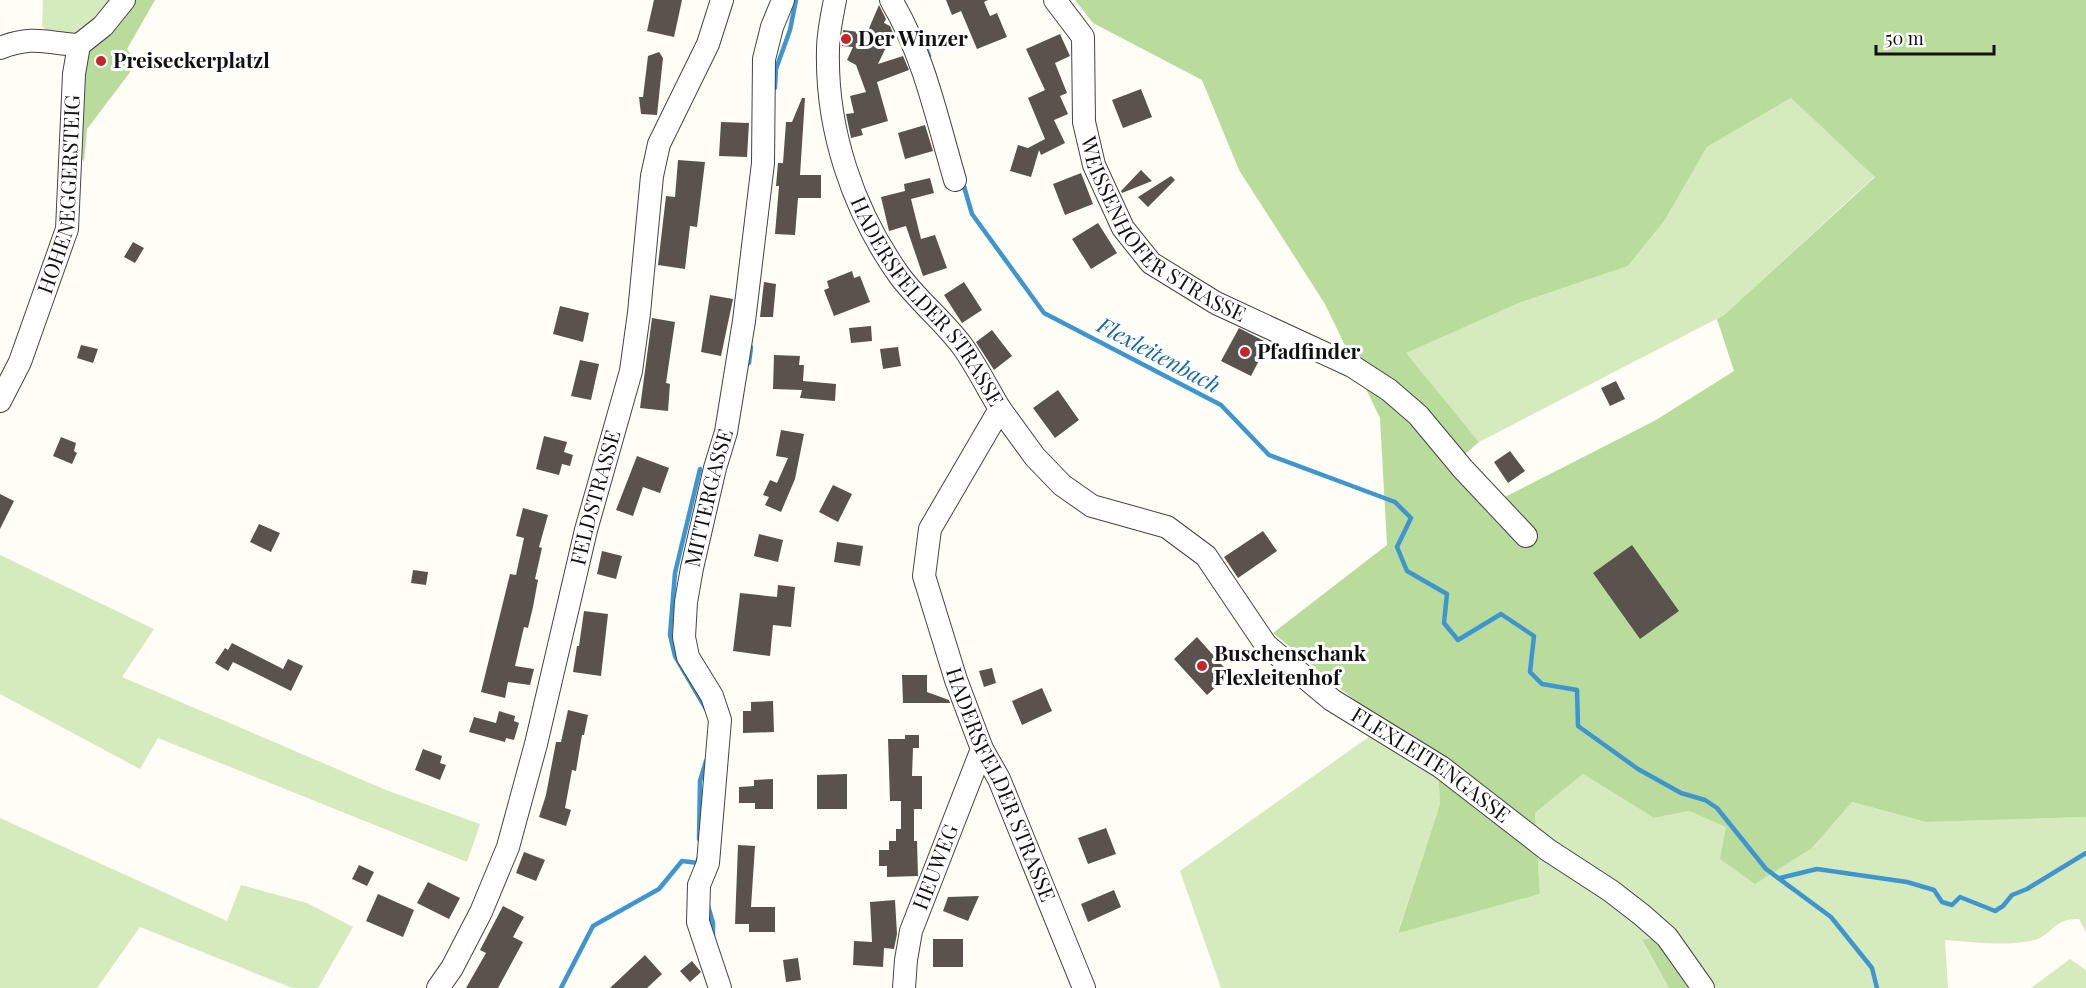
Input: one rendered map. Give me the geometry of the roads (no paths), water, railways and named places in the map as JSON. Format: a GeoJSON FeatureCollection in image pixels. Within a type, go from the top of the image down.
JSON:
{"type":"FeatureCollection","features":[{"type":"Feature","properties":{"kind":"street"},"geometry":{"type":"LineString","coordinates":[[0,48],[16,42],[37,39],[79,45],[104,26],[124,0]]}},
{"type":"Feature","properties":{"kind":"street","name":"FELDSTRASSE"},"geometry":{"type":"LineString","coordinates":[[438,988],[452,968],[481,912],[508,847],[536,744],[586,530],[631,371],[639,314],[651,176],[660,144],[708,44],[722,0]]}},
{"type":"Feature","properties":{"kind":"street","name":"MITTERGASSE"},"geometry":{"type":"LineString","coordinates":[[720,988],[698,922],[699,885],[708,863],[720,720],[712,696],[688,657],[684,637],[685,614],[692,568],[715,468],[726,432],[744,321],[763,164],[764,59],[772,27],[783,0]]}},
{"type":"Feature","properties":{"kind":"street","name":"HADERSFELDER STRASSE"},"geometry":{"type":"LineString","coordinates":[[835,0],[828,46],[828,78],[832,108],[847,175],[870,229],[900,277],[962,346],[1000,409],[930,529],[924,576],[956,680],[982,749],[999,779],[1084,988]]}},
{"type":"Feature","properties":{"kind":"street"},"geometry":{"type":"LineString","coordinates":[[891,0],[918,54],[955,180]]}},
{"type":"Feature","properties":{"kind":"street","name":"WEISSENHOFER STRASSE"},"geometry":{"type":"LineString","coordinates":[[1054,0],[1083,37],[1084,122],[1094,165],[1123,228],[1151,263],[1216,303],[1352,366],[1389,390],[1418,415],[1463,469],[1526,536]]}},
{"type":"Feature","properties":{"kind":"street","name":"HOHENEGGERSTEIG"},"geometry":{"type":"LineString","coordinates":[[0,401],[20,362],[67,229],[75,59],[79,45]]}},
{"type":"Feature","properties":{"kind":"street","name":"FLEXLEITENGASSE"},"geometry":{"type":"LineString","coordinates":[[1000,409],[1035,457],[1062,485],[1092,506],[1167,527],[1206,556],[1266,645],[1332,700],[1441,767],[1548,850],[1611,891],[1642,915],[1667,937],[1703,988]]}},
{"type":"Feature","properties":{"kind":"street","name":"HEUWEG"},"geometry":{"type":"LineString","coordinates":[[904,988],[911,931],[982,749]]}},
{"type":"Feature","properties":{"kind":"waterway"},"geometry":{"type":"LineString","coordinates":[[775,88],[776,69],[790,30],[796,0]]}},
{"type":"Feature","properties":{"kind":"waterway","name":"Flexleitenbach"},"geometry":{"type":"LineString","coordinates":[[920,33],[929,56]]}},
{"type":"Feature","properties":{"kind":"waterway","name":"Flexleitenbach"},"geometry":{"type":"LineString","coordinates":[[963,183],[972,214],[1044,313],[1221,405],[1269,455],[1395,502],[1411,518],[1397,547],[1407,571],[1447,594],[1444,623],[1458,640],[1501,614],[1534,636],[1530,672],[1542,684],[1577,690],[1578,726],[1638,769],[1681,793],[1705,800],[1717,808],[1766,869],[1831,917],[1872,968],[1877,988]]}},
{"type":"Feature","properties":{"kind":"waterway"},"geometry":{"type":"LineString","coordinates":[[749,363],[751,347]]}},
{"type":"Feature","properties":{"kind":"waterway"},"geometry":{"type":"LineString","coordinates":[[700,469],[675,573],[670,635],[675,656],[706,709]]}},
{"type":"Feature","properties":{"kind":"waterway"},"geometry":{"type":"LineString","coordinates":[[699,839],[700,781],[706,761]]}},
{"type":"Feature","properties":{"kind":"waterway"},"geometry":{"type":"LineString","coordinates":[[1780,878],[1817,869],[1907,882],[1934,890],[1942,902],[1952,905],[1960,897],[1995,911],[2003,906],[2012,895],[2027,889],[2086,853]]}},
{"type":"Feature","properties":{"kind":"waterway"},"geometry":{"type":"LineString","coordinates":[[561,988],[593,926],[659,889],[682,861],[698,863],[698,859]]}},
{"type":"Feature","properties":{"kind":"waterway"},"geometry":{"type":"LineString","coordinates":[[708,906],[713,923],[713,936]]}},
{"type":"Feature","properties":{"kind":"place","name":"Der Winzer"},"geometry":{"type":"Point","coordinates":[846,39]}},
{"type":"Feature","properties":{"kind":"place","name":"Preiseckerplatzl"},"geometry":{"type":"Point","coordinates":[101,61]}},
{"type":"Feature","properties":{"kind":"place","name":"Pfadfinder"},"geometry":{"type":"Point","coordinates":[1245,352]}},
{"type":"Feature","properties":{"kind":"place","name":"Buschenschank Flexleitenhof"},"geometry":{"type":"Point","coordinates":[1202,666]}}]}
